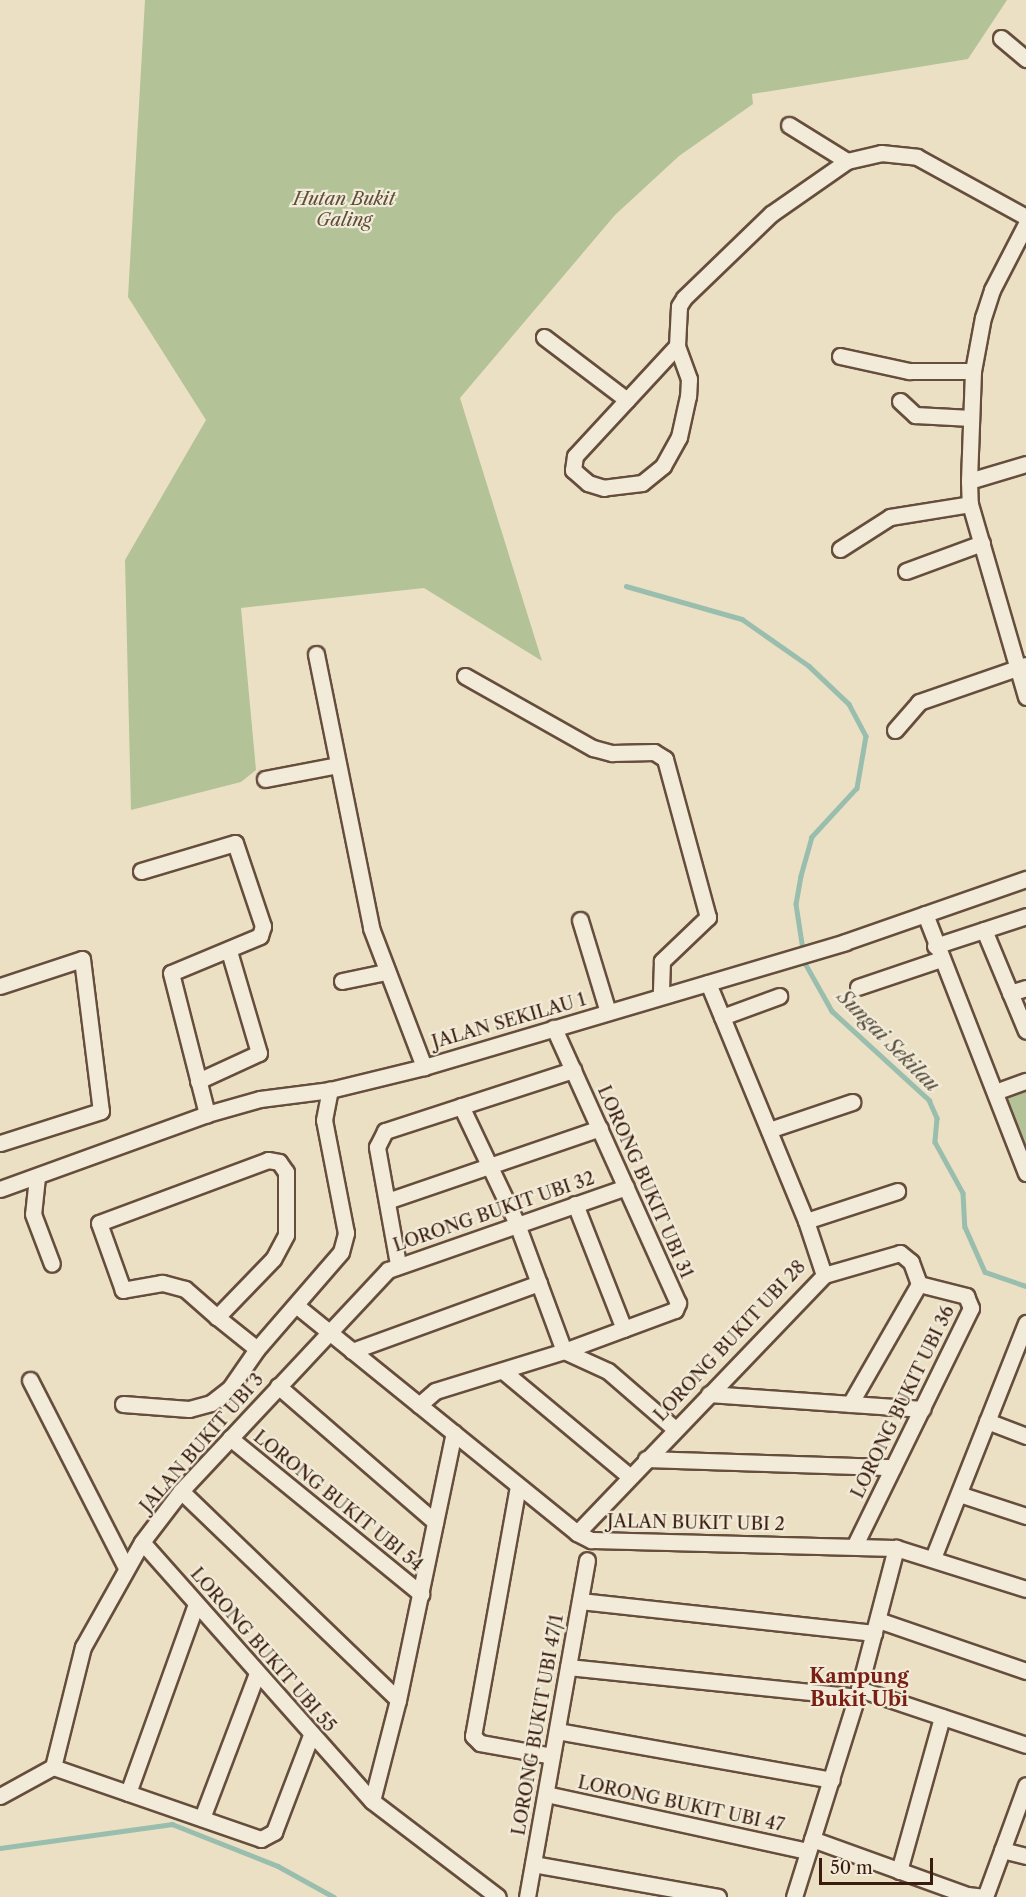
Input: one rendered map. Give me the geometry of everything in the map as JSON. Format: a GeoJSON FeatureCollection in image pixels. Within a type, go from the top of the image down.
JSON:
{"type":"FeatureCollection","features":[{"type":"Feature","properties":{"kind":"street"},"geometry":{"type":"LineString","coordinates":[[1001,38],[1026,59]]}},
{"type":"Feature","properties":{"kind":"street"},"geometry":{"type":"LineString","coordinates":[[789,125],[847,161]]}},
{"type":"Feature","properties":{"kind":"street"},"geometry":{"type":"LineString","coordinates":[[677,346],[575,456],[573,470],[588,483],[612,488],[642,483],[663,466],[679,437],[688,396],[689,379],[677,346],[679,306],[684,298],[771,214],[847,161],[881,153],[917,158],[1026,217]]}},
{"type":"Feature","properties":{"kind":"street"},"geometry":{"type":"LineString","coordinates":[[1026,224],[986,303],[973,371],[969,481],[970,504],[1021,667],[1026,698]]}},
{"type":"Feature","properties":{"kind":"street"},"geometry":{"type":"LineString","coordinates":[[544,336],[627,400]]}},
{"type":"Feature","properties":{"kind":"street"},"geometry":{"type":"LineString","coordinates":[[840,356],[909,370],[973,371]]}},
{"type":"Feature","properties":{"kind":"street"},"geometry":{"type":"LineString","coordinates":[[900,401],[915,415],[971,418]]}},
{"type":"Feature","properties":{"kind":"street"},"geometry":{"type":"LineString","coordinates":[[969,481],[1026,464]]}},
{"type":"Feature","properties":{"kind":"street"},"geometry":{"type":"LineString","coordinates":[[840,549],[890,517],[970,504]]}},
{"type":"Feature","properties":{"kind":"street"},"geometry":{"type":"LineString","coordinates":[[906,571],[982,543]]}},
{"type":"Feature","properties":{"kind":"street"},"geometry":{"type":"LineString","coordinates":[[316,654],[371,928],[424,1066]]}},
{"type":"Feature","properties":{"kind":"street"},"geometry":{"type":"LineString","coordinates":[[895,730],[919,702],[1021,667]]}},
{"type":"Feature","properties":{"kind":"street"},"geometry":{"type":"LineString","coordinates":[[465,676],[593,748],[612,753],[654,752],[665,759],[708,916],[662,961],[662,996]]}},
{"type":"Feature","properties":{"kind":"street"},"geometry":{"type":"LineString","coordinates":[[266,779],[338,765]]}},
{"type":"Feature","properties":{"kind":"street"},"geometry":{"type":"LineString","coordinates":[[141,872],[235,843],[263,926],[260,936],[171,974],[207,1114]]}},
{"type":"Feature","properties":{"kind":"street","name":"JALAN SEKILAU 1"},"geometry":{"type":"LineString","coordinates":[[0,1189],[207,1114],[260,1099],[330,1090],[424,1066],[845,942],[1026,879]]}},
{"type":"Feature","properties":{"kind":"street"},"geometry":{"type":"LineString","coordinates":[[925,914],[1026,1173]]}},
{"type":"Feature","properties":{"kind":"street"},"geometry":{"type":"LineString","coordinates":[[858,987],[984,930],[1026,916]]}},
{"type":"Feature","properties":{"kind":"street"},"geometry":{"type":"LineString","coordinates":[[580,920],[608,1012]]}},
{"type":"Feature","properties":{"kind":"street"},"geometry":{"type":"LineString","coordinates":[[984,930],[1026,1031]]}},
{"type":"Feature","properties":{"kind":"street"},"geometry":{"type":"LineString","coordinates":[[198,1081],[259,1053],[229,951]]}},
{"type":"Feature","properties":{"kind":"street"},"geometry":{"type":"LineString","coordinates":[[0,986],[82,959],[101,1111],[0,1143]]}},
{"type":"Feature","properties":{"kind":"street"},"geometry":{"type":"LineString","coordinates":[[342,981],[386,972]]}},
{"type":"Feature","properties":{"kind":"street","name":"LORONG BUKIT UBI 28"},"geometry":{"type":"LineString","coordinates":[[577,1533],[824,1275],[806,1221],[708,982]]}},
{"type":"Feature","properties":{"kind":"street"},"geometry":{"type":"LineString","coordinates":[[1010,993],[1026,988]]}},
{"type":"Feature","properties":{"kind":"street"},"geometry":{"type":"LineString","coordinates":[[722,1017],[779,996]]}},
{"type":"Feature","properties":{"kind":"street","name":"LORONG BUKIT UBI 31"},"geometry":{"type":"LineString","coordinates":[[419,1405],[435,1391],[564,1352],[675,1310],[678,1303],[554,1028]]}},
{"type":"Feature","properties":{"kind":"street"},"geometry":{"type":"LineString","coordinates":[[398,1264],[379,1138],[385,1131],[573,1070]]}},
{"type":"Feature","properties":{"kind":"street"},"geometry":{"type":"LineString","coordinates":[[995,1092],[1026,1081]]}},
{"type":"Feature","properties":{"kind":"street"},"geometry":{"type":"LineString","coordinates":[[123,1404],[189,1409],[211,1403],[230,1388],[257,1349],[297,1306],[341,1252],[346,1233],[324,1120],[330,1090]]}},
{"type":"Feature","properties":{"kind":"street"},"geometry":{"type":"LineString","coordinates":[[769,1130],[852,1102]]}},
{"type":"Feature","properties":{"kind":"street"},"geometry":{"type":"LineString","coordinates":[[461,1106],[517,1224],[564,1352],[608,1371],[675,1429]]}},
{"type":"Feature","properties":{"kind":"street"},"geometry":{"type":"LineString","coordinates":[[387,1202],[600,1128]]}},
{"type":"Feature","properties":{"kind":"street"},"geometry":{"type":"LineString","coordinates":[[217,1317],[273,1259],[286,1235],[286,1172],[279,1162],[268,1160],[98,1227],[123,1290],[162,1283],[178,1287],[257,1349]]}},
{"type":"Feature","properties":{"kind":"street"},"geometry":{"type":"LineString","coordinates":[[37,1177],[33,1214],[38,1237],[52,1264]]}},
{"type":"Feature","properties":{"kind":"street","name":"LORONG BUKIT UBI 32"},"geometry":{"type":"LineString","coordinates":[[328,1331],[398,1264],[626,1186]]}},
{"type":"Feature","properties":{"kind":"street"},"geometry":{"type":"LineString","coordinates":[[806,1221],[897,1191]]}},
{"type":"Feature","properties":{"kind":"street"},"geometry":{"type":"LineString","coordinates":[[575,1204],[624,1329]]}},
{"type":"Feature","properties":{"kind":"street"},"geometry":{"type":"LineString","coordinates":[[824,1275],[900,1252],[911,1262],[919,1284],[850,1404]]}},
{"type":"Feature","properties":{"kind":"street"},"geometry":{"type":"LineString","coordinates":[[352,1351],[539,1283]]}},
{"type":"Feature","properties":{"kind":"street","name":"LORONG BUKIT UBI 36"},"geometry":{"type":"LineString","coordinates":[[855,1545],[971,1308],[966,1296],[919,1284]]}},
{"type":"Feature","properties":{"kind":"street","name":"JALAN BUKIT UBI 2"},"geometry":{"type":"LineString","coordinates":[[297,1306],[577,1533],[591,1540],[855,1545],[896,1548],[1026,1589]]}},
{"type":"Feature","properties":{"kind":"street"},"geometry":{"type":"LineString","coordinates":[[933,1558],[1026,1323]]}},
{"type":"Feature","properties":{"kind":"street","name":"JALAN BUKIT UBI 3"},"geometry":{"type":"LineString","coordinates":[[53,1767],[82,1647],[125,1566],[181,1491],[328,1331]]}},
{"type":"Feature","properties":{"kind":"street"},"geometry":{"type":"LineString","coordinates":[[503,1371],[630,1477]]}},
{"type":"Feature","properties":{"kind":"street"},"geometry":{"type":"LineString","coordinates":[[30,1380],[125,1566]]}},
{"type":"Feature","properties":{"kind":"street"},"geometry":{"type":"LineString","coordinates":[[278,1386],[435,1522]]}},
{"type":"Feature","properties":{"kind":"street"},"geometry":{"type":"LineString","coordinates":[[709,1394],[922,1409]]}},
{"type":"Feature","properties":{"kind":"street"},"geometry":{"type":"LineString","coordinates":[[987,1421],[1026,1436]]}},
{"type":"Feature","properties":{"kind":"street"},"geometry":{"type":"LineString","coordinates":[[372,1802],[398,1700],[454,1433]]}},
{"type":"Feature","properties":{"kind":"street","name":"LORONG BUKIT UBI 54"},"geometry":{"type":"LineString","coordinates":[[230,1438],[421,1594]]}},
{"type":"Feature","properties":{"kind":"street"},"geometry":{"type":"LineString","coordinates":[[646,1459],[893,1467]]}},
{"type":"Feature","properties":{"kind":"street"},"geometry":{"type":"LineString","coordinates":[[518,1486],[473,1736],[480,1743],[552,1756]]}},
{"type":"Feature","properties":{"kind":"street"},"geometry":{"type":"LineString","coordinates":[[181,1491],[398,1700]]}},
{"type":"Feature","properties":{"kind":"street"},"geometry":{"type":"LineString","coordinates":[[959,1494],[1026,1516]]}},
{"type":"Feature","properties":{"kind":"street","name":"LORONG BUKIT UBI 55"},"geometry":{"type":"LineString","coordinates":[[142,1542],[372,1802],[498,1897]]}},
{"type":"Feature","properties":{"kind":"street"},"geometry":{"type":"LineString","coordinates":[[794,1897],[858,1693],[896,1548]]}},
{"type":"Feature","properties":{"kind":"street","name":"LORONG BUKIT UBI 47/1"},"geometry":{"type":"LineString","coordinates":[[527,1897],[587,1560]]}},
{"type":"Feature","properties":{"kind":"street"},"geometry":{"type":"LineString","coordinates":[[580,1601],[876,1627],[1026,1671]]}},
{"type":"Feature","properties":{"kind":"street"},"geometry":{"type":"LineString","coordinates":[[128,1792],[196,1604]]}},
{"type":"Feature","properties":{"kind":"street"},"geometry":{"type":"LineString","coordinates":[[568,1667],[858,1693],[942,1717],[1026,1745]]}},
{"type":"Feature","properties":{"kind":"street"},"geometry":{"type":"LineString","coordinates":[[202,1818],[257,1673]]}},
{"type":"Feature","properties":{"kind":"street"},"geometry":{"type":"LineString","coordinates":[[899,1871],[942,1717]]}},
{"type":"Feature","properties":{"kind":"street"},"geometry":{"type":"LineString","coordinates":[[557,1731],[832,1780]]}},
{"type":"Feature","properties":{"kind":"street"},"geometry":{"type":"LineString","coordinates":[[0,1796],[53,1767],[261,1839],[269,1836],[311,1735]]}},
{"type":"Feature","properties":{"kind":"street"},"geometry":{"type":"LineString","coordinates":[[1026,1785],[1002,1850],[1026,1856]]}},
{"type":"Feature","properties":{"kind":"street","name":"LORONG BUKIT UBI 47"},"geometry":{"type":"LineString","coordinates":[[546,1794],[810,1845],[899,1871],[967,1895],[985,1897],[1002,1850]]}},
{"type":"Feature","properties":{"kind":"street"},"geometry":{"type":"LineString","coordinates":[[533,1864],[718,1897]]}},
{"type":"Feature","properties":{"kind":"green space","name":"Hutan Bukit Galing"},"geometry":{"type":"Polygon","coordinates":[[[145,0],[1007,0],[968,59],[752,94],[753,104],[679,156],[615,215],[460,398],[542,661],[424,588],[241,608],[256,770],[241,782],[131,810],[125,560],[206,420],[128,297],[145,0]]]}},
{"type":"Feature","properties":{"kind":"green space"},"geometry":{"type":"Polygon","coordinates":[[[1026,1088],[1026,1185],[991,1100],[1026,1088]]]}},
{"type":"Feature","properties":{"kind":"waterway","name":"Sungai Sekilau"},"geometry":{"type":"LineString","coordinates":[[626,586],[742,619],[809,666],[849,704],[866,736],[857,788],[812,837],[801,876],[796,904],[805,963],[832,1011],[929,1100],[937,1118],[935,1142],[963,1193],[965,1227],[985,1272],[1026,1286]]}},
{"type":"Feature","properties":{"kind":"waterway"},"geometry":{"type":"LineString","coordinates":[[0,1848],[172,1824],[278,1866],[334,1897]]}},
{"type":"Feature","properties":{"kind":"district","name":"Kampung Bukit Ubi"},"geometry":{"type":"Point","coordinates":[859,1688]}}]}
